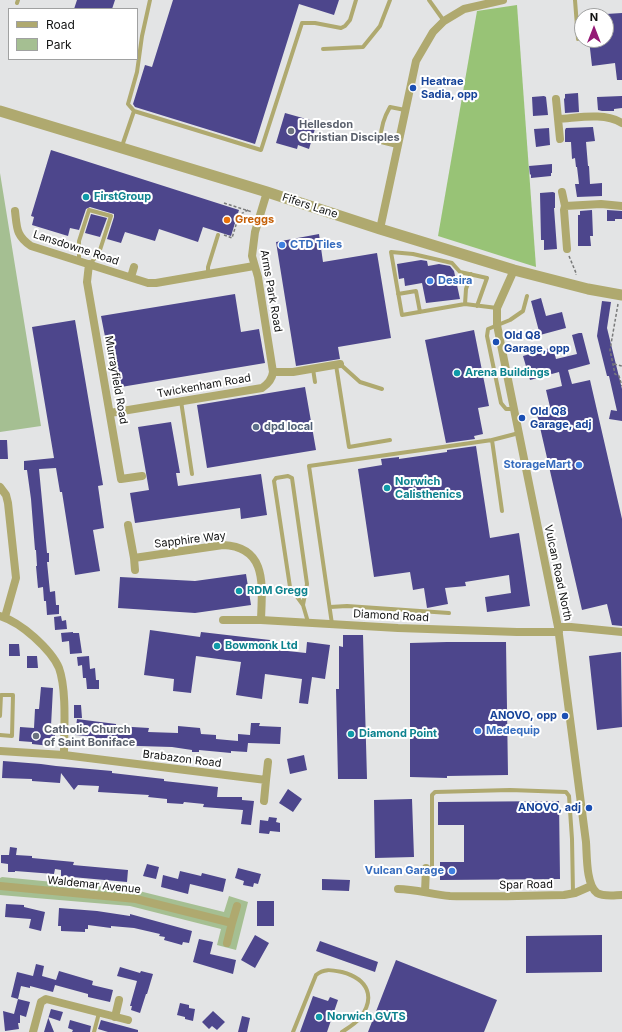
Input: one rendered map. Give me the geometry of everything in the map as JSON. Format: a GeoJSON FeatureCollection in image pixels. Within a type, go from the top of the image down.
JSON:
{"type":"FeatureCollection","features":[{"type":"Feature","properties":{"kind":"street"},"geometry":{"type":"LineString","coordinates":[[380,229],[416,60],[434,32],[444,21],[464,9],[499,0]]}},
{"type":"Feature","properties":{"kind":"street"},"geometry":{"type":"LineString","coordinates":[[556,99],[560,139]]}},
{"type":"Feature","properties":{"kind":"street","name":"Fifers Lane"},"geometry":{"type":"LineString","coordinates":[[0,111],[122,147],[514,270],[588,289],[621,295]]}},
{"type":"Feature","properties":{"kind":"street"},"geometry":{"type":"LineString","coordinates":[[558,120],[607,117],[622,123]]}},
{"type":"Feature","properties":{"kind":"street","name":"Arms Park Road"},"geometry":{"type":"LineString","coordinates":[[266,192],[252,249],[254,266],[258,277],[273,372]]}},
{"type":"Feature","properties":{"kind":"street"},"geometry":{"type":"LineString","coordinates":[[562,192],[565,206],[567,249]]}},
{"type":"Feature","properties":{"kind":"street"},"geometry":{"type":"LineString","coordinates":[[565,206],[601,204],[622,206]]}},
{"type":"Feature","properties":{"kind":"street","name":"Lansdowne Road"},"geometry":{"type":"LineString","coordinates":[[15,211],[17,232],[23,241],[31,246],[148,283],[208,275],[254,266]]}},
{"type":"Feature","properties":{"kind":"street","name":"Murrayfield Road"},"geometry":{"type":"LineString","coordinates":[[89,264],[87,282],[121,479],[142,476]]}},
{"type":"Feature","properties":{"kind":"street","name":"Lansdowne Road"},"geometry":{"type":"LineString","coordinates":[[131,277],[134,267]]}},
{"type":"Feature","properties":{"kind":"street","name":"Vulcan Road North"},"geometry":{"type":"LineString","coordinates":[[514,270],[497,308],[498,325],[559,630],[586,842],[588,874],[591,886]]}},
{"type":"Feature","properties":{"kind":"street"},"geometry":{"type":"LineString","coordinates":[[273,372],[284,373],[338,365]]}},
{"type":"Feature","properties":{"kind":"street","name":"Twickenham Road"},"geometry":{"type":"LineString","coordinates":[[110,413],[262,388],[272,378],[273,372]]}},
{"type":"Feature","properties":{"kind":"street"},"geometry":{"type":"LineString","coordinates":[[0,487],[6,495],[8,503],[16,568],[15,586],[2,617],[16,623],[40,642],[50,653],[58,667],[63,686],[64,755]]}},
{"type":"Feature","properties":{"kind":"street"},"geometry":{"type":"LineString","coordinates":[[128,525],[135,570]]}},
{"type":"Feature","properties":{"kind":"street","name":"Sapphire Way"},"geometry":{"type":"LineString","coordinates":[[134,558],[222,545],[234,546],[246,551],[256,560],[261,573],[261,620]]}},
{"type":"Feature","properties":{"kind":"street","name":"Diamond Road"},"geometry":{"type":"LineString","coordinates":[[222,620],[261,620],[517,632],[559,630],[570,627],[622,632]]}},
{"type":"Feature","properties":{"kind":"street","name":"Brabazon Road"},"geometry":{"type":"LineString","coordinates":[[0,751],[64,755],[266,780]]}},
{"type":"Feature","properties":{"kind":"street"},"geometry":{"type":"LineString","coordinates":[[264,801],[268,762]]}},
{"type":"Feature","properties":{"kind":"street"},"geometry":{"type":"LineString","coordinates":[[425,892],[426,868]]}},
{"type":"Feature","properties":{"kind":"street","name":"Waldemar Avenue"},"geometry":{"type":"LineString","coordinates":[[0,886],[136,899],[232,923]]}},
{"type":"Feature","properties":{"kind":"street"},"geometry":{"type":"LineString","coordinates":[[591,886],[598,893],[604,895],[622,895]]}},
{"type":"Feature","properties":{"kind":"street","name":"Spar Road"},"geometry":{"type":"LineString","coordinates":[[398,889],[448,896],[564,895],[591,886]]}},
{"type":"Feature","properties":{"kind":"street"},"geometry":{"type":"LineString","coordinates":[[227,943],[237,906]]}},
{"type":"Feature","properties":{"kind":"street"},"geometry":{"type":"LineString","coordinates":[[32,1032],[41,1002],[43,1000],[52,1000],[128,1020]]}},
{"type":"Feature","properties":{"kind":"street"},"geometry":{"type":"LineString","coordinates":[[115,1017],[119,1000]]}},
{"type":"Feature","properties":{"kind":"lane"},"geometry":{"type":"LineString","coordinates":[[150,0],[142,36],[138,72],[128,104],[134,111],[261,150],[302,24],[315,23],[341,28],[350,20],[356,0]]}},
{"type":"Feature","properties":{"kind":"lane"},"geometry":{"type":"LineString","coordinates":[[323,49],[363,47],[380,26],[390,0]]}},
{"type":"Feature","properties":{"kind":"lane"},"geometry":{"type":"LineString","coordinates":[[429,0],[444,21]]}},
{"type":"Feature","properties":{"kind":"lane"},"geometry":{"type":"LineString","coordinates":[[398,146],[381,142],[380,132],[384,117],[390,107],[405,110]]}},
{"type":"Feature","properties":{"kind":"lane"},"geometry":{"type":"LineString","coordinates":[[122,147],[134,111]]}},
{"type":"Feature","properties":{"kind":"lane"},"geometry":{"type":"LineString","coordinates":[[79,261],[79,242],[89,210],[110,216],[99,253],[89,264]]}},
{"type":"Feature","properties":{"kind":"lane"},"geometry":{"type":"LineString","coordinates":[[208,275],[208,267],[218,235]]}},
{"type":"Feature","properties":{"kind":"lane"},"geometry":{"type":"LineString","coordinates":[[477,306],[487,278],[460,272],[452,263],[413,254],[391,252],[402,315],[465,304],[477,306],[497,308]]}},
{"type":"Feature","properties":{"kind":"lane"},"geometry":{"type":"LineString","coordinates":[[465,304],[466,289],[470,274]]}},
{"type":"Feature","properties":{"kind":"lane"},"geometry":{"type":"LineString","coordinates":[[398,294],[416,291],[420,312]]}},
{"type":"Feature","properties":{"kind":"lane"},"geometry":{"type":"LineString","coordinates":[[514,409],[506,408],[501,403],[487,336],[488,329],[510,320],[523,311],[527,296]]}},
{"type":"Feature","properties":{"kind":"lane"},"geometry":{"type":"LineString","coordinates":[[338,365],[360,382],[382,389]]}},
{"type":"Feature","properties":{"kind":"lane"},"geometry":{"type":"LineString","coordinates":[[338,365],[349,447],[390,440]]}},
{"type":"Feature","properties":{"kind":"lane"},"geometry":{"type":"LineString","coordinates":[[313,369],[315,382]]}},
{"type":"Feature","properties":{"kind":"lane"},"geometry":{"type":"LineString","coordinates":[[181,401],[192,474]]}},
{"type":"Feature","properties":{"kind":"lane"},"geometry":{"type":"LineString","coordinates":[[332,624],[309,466],[492,440],[519,433]]}},
{"type":"Feature","properties":{"kind":"lane"},"geometry":{"type":"LineString","coordinates":[[492,440],[502,511]]}},
{"type":"Feature","properties":{"kind":"lane"},"geometry":{"type":"LineString","coordinates":[[303,605],[307,584],[292,478],[288,476],[276,478],[274,481],[290,587],[303,605],[308,623]]}},
{"type":"Feature","properties":{"kind":"lane"},"geometry":{"type":"LineString","coordinates":[[330,607],[347,606],[449,613]]}},
{"type":"Feature","properties":{"kind":"lane"},"geometry":{"type":"LineString","coordinates":[[0,716],[0,695],[13,695],[12,736],[0,735]]}},
{"type":"Feature","properties":{"kind":"lane"},"geometry":{"type":"LineString","coordinates":[[426,868],[432,868],[432,795],[435,792],[510,790],[566,792],[568,796],[571,830],[573,893]]}},
{"type":"Feature","properties":{"kind":"lane"},"geometry":{"type":"LineString","coordinates":[[294,1032],[316,975],[327,970],[347,974],[357,978],[364,984],[368,991],[368,1002],[365,1010],[358,1020],[342,1032]]}},
{"type":"Feature","properties":{"kind":"lane"},"geometry":{"type":"LineString","coordinates":[[94,1032],[99,1012]]}},
{"type":"Feature","properties":{"kind":"path"},"geometry":{"type":"LineString","coordinates":[[224,203],[260,214]]}},
{"type":"Feature","properties":{"kind":"path"},"geometry":{"type":"LineString","coordinates":[[218,235],[232,238],[239,215],[248,210]]}},
{"type":"Feature","properties":{"kind":"path"},"geometry":{"type":"LineString","coordinates":[[567,249],[576,273],[575,279]]}},
{"type":"Feature","properties":{"kind":"path"},"geometry":{"type":"LineString","coordinates":[[621,295],[610,350],[615,374],[619,376],[622,386]]}},
{"type":"Feature","properties":{"kind":"path"},"geometry":{"type":"LineString","coordinates":[[614,364],[622,366]]}},
{"type":"Feature","properties":{"kind":"green space"},"geometry":{"type":"Polygon","coordinates":[[[517,5],[536,267],[438,236],[477,11],[517,5]]]}},
{"type":"Feature","properties":{"kind":"green space"},"geometry":{"type":"Polygon","coordinates":[[[0,173],[41,426],[0,432],[0,173]]]}},
{"type":"Feature","properties":{"kind":"green space"},"geometry":{"type":"Polygon","coordinates":[[[0,878],[135,890],[224,912],[229,896],[248,902],[236,950],[217,945],[221,929],[130,906],[0,895],[0,878]]]}},
{"type":"Feature","properties":{"kind":"building"},"geometry":{"type":"Polygon","coordinates":[[[77,0],[115,0],[112,8],[74,8],[77,0]]]}},
{"type":"Feature","properties":{"kind":"building"},"geometry":{"type":"Polygon","coordinates":[[[173,0],[339,0],[334,15],[299,4],[255,144],[135,107],[133,104],[145,65],[152,67],[173,0]]]}},
{"type":"Feature","properties":{"kind":"building"},"geometry":{"type":"Polygon","coordinates":[[[622,13],[622,80],[617,80],[615,63],[592,66],[590,48],[614,48],[614,14],[622,13]]]}},
{"type":"Feature","properties":{"kind":"building"},"geometry":{"type":"Polygon","coordinates":[[[578,93],[579,112],[565,113],[565,94],[578,93]]]}},
{"type":"Feature","properties":{"kind":"building"},"geometry":{"type":"Polygon","coordinates":[[[622,96],[622,108],[614,109],[614,111],[598,110],[597,97],[622,96]]]}},
{"type":"Feature","properties":{"kind":"building"},"geometry":{"type":"Polygon","coordinates":[[[532,97],[546,97],[548,115],[533,116],[532,97]]]}},
{"type":"Feature","properties":{"kind":"building","name":"Hellesdon Christian Disciples"},"geometry":{"type":"Polygon","coordinates":[[[285,113],[317,122],[309,149],[298,145],[297,149],[276,143],[285,113]]]}},
{"type":"Feature","properties":{"kind":"building"},"geometry":{"type":"Polygon","coordinates":[[[593,127],[595,141],[586,142],[590,184],[602,183],[602,196],[577,197],[575,184],[579,184],[577,167],[575,158],[572,159],[571,142],[565,142],[565,130],[566,128],[593,127]]]}},
{"type":"Feature","properties":{"kind":"building"},"geometry":{"type":"Polygon","coordinates":[[[549,128],[550,145],[536,147],[534,129],[549,128]]]}},
{"type":"Feature","properties":{"kind":"building"},"geometry":{"type":"Polygon","coordinates":[[[51,150],[239,210],[231,236],[203,227],[198,242],[159,229],[155,241],[125,232],[121,243],[107,239],[114,214],[90,207],[86,209],[79,230],[70,228],[68,236],[32,225],[34,217],[31,216],[51,150]]]}},
{"type":"Feature","properties":{"kind":"building"},"geometry":{"type":"Polygon","coordinates":[[[552,164],[551,176],[531,178],[529,166],[552,164]]]}},
{"type":"Feature","properties":{"kind":"building"},"geometry":{"type":"Polygon","coordinates":[[[540,193],[555,193],[554,208],[557,249],[544,250],[544,240],[541,240],[540,193]]]}},
{"type":"Feature","properties":{"kind":"building"},"geometry":{"type":"Polygon","coordinates":[[[592,210],[593,236],[590,236],[591,246],[578,246],[578,215],[580,215],[580,211],[592,210]]]}},
{"type":"Feature","properties":{"kind":"building"},"geometry":{"type":"Polygon","coordinates":[[[607,210],[622,211],[622,219],[607,221],[607,210]]]}},
{"type":"Feature","properties":{"kind":"building"},"geometry":{"type":"Polygon","coordinates":[[[91,214],[107,218],[100,237],[85,233],[91,214]]]}},
{"type":"Feature","properties":{"kind":"building"},"geometry":{"type":"Polygon","coordinates":[[[319,234],[323,262],[377,253],[391,338],[338,347],[340,359],[296,366],[276,242],[319,234]]]}},
{"type":"Feature","properties":{"kind":"building","name":"Desira"},"geometry":{"type":"Polygon","coordinates":[[[421,260],[427,261],[428,266],[439,264],[450,266],[454,271],[460,299],[426,303],[422,283],[405,286],[404,278],[399,279],[397,264],[421,260]]]}},
{"type":"Feature","properties":{"kind":"building"},"geometry":{"type":"Polygon","coordinates":[[[235,294],[241,332],[259,329],[265,363],[115,388],[101,316],[235,294]]]}},
{"type":"Feature","properties":{"kind":"building"},"geometry":{"type":"Polygon","coordinates":[[[541,298],[546,316],[562,312],[566,328],[540,335],[531,301],[541,298]]]}},
{"type":"Feature","properties":{"kind":"building"},"geometry":{"type":"Polygon","coordinates":[[[602,301],[611,302],[607,328],[622,389],[622,421],[609,419],[611,410],[617,411],[609,376],[607,376],[597,336],[602,301]]]}},
{"type":"Feature","properties":{"kind":"building"},"geometry":{"type":"Polygon","coordinates":[[[75,320],[103,485],[98,486],[104,528],[93,530],[100,571],[75,575],[62,492],[60,492],[56,468],[39,469],[47,553],[49,553],[49,562],[47,562],[50,592],[55,591],[56,605],[59,605],[59,614],[47,615],[43,587],[38,588],[31,499],[27,470],[24,470],[24,461],[54,458],[32,327],[75,320]]]}},
{"type":"Feature","properties":{"kind":"building","name":"Arena Buildings"},"geometry":{"type":"Polygon","coordinates":[[[474,330],[489,406],[478,408],[483,434],[474,436],[475,439],[446,443],[425,340],[474,330]]]}},
{"type":"Feature","properties":{"kind":"building","name":"StorageMart"},"geometry":{"type":"Polygon","coordinates":[[[582,333],[590,364],[568,370],[572,384],[590,380],[622,519],[622,626],[612,625],[607,604],[582,610],[536,410],[550,407],[546,390],[562,386],[559,372],[530,380],[523,356],[553,347],[556,359],[577,354],[572,335],[582,333]]]}},
{"type":"Feature","properties":{"kind":"building","name":"dpd local"},"geometry":{"type":"Polygon","coordinates":[[[305,387],[316,450],[207,468],[197,405],[305,387]]]}},
{"type":"Feature","properties":{"kind":"building"},"geometry":{"type":"Polygon","coordinates":[[[171,422],[180,473],[176,473],[178,486],[261,474],[267,515],[241,519],[240,508],[135,523],[130,493],[149,490],[138,427],[171,422]]]}},
{"type":"Feature","properties":{"kind":"building"},"geometry":{"type":"Polygon","coordinates":[[[0,440],[7,440],[8,459],[0,459],[0,440]]]}},
{"type":"Feature","properties":{"kind":"building"},"geometry":{"type":"Polygon","coordinates":[[[476,446],[490,538],[519,533],[530,606],[487,612],[485,597],[511,593],[509,575],[465,582],[466,586],[445,588],[448,604],[427,608],[424,588],[413,590],[410,572],[374,577],[358,469],[382,465],[381,459],[399,457],[399,459],[476,446]]]}},
{"type":"Feature","properties":{"kind":"building"},"geometry":{"type":"Polygon","coordinates":[[[246,574],[251,605],[195,613],[118,608],[120,577],[195,581],[246,574]]]}},
{"type":"Feature","properties":{"kind":"building"},"geometry":{"type":"Polygon","coordinates":[[[61,616],[62,621],[66,620],[67,629],[55,630],[54,617],[61,616]]]}},
{"type":"Feature","properties":{"kind":"building"},"geometry":{"type":"Polygon","coordinates":[[[150,630],[200,637],[201,632],[270,640],[269,649],[306,653],[307,642],[330,645],[325,679],[312,677],[308,704],[299,703],[302,679],[265,674],[262,699],[236,695],[241,662],[196,656],[191,693],[173,691],[174,679],[144,675],[150,630]]]}},
{"type":"Feature","properties":{"kind":"building"},"geometry":{"type":"Polygon","coordinates":[[[61,633],[79,633],[82,653],[70,654],[69,641],[62,642],[61,633]]]}},
{"type":"Feature","properties":{"kind":"building","name":"Diamond Point"},"geometry":{"type":"Polygon","coordinates":[[[343,635],[363,635],[367,779],[338,779],[336,689],[339,689],[339,646],[343,647],[343,635]]]}},
{"type":"Feature","properties":{"kind":"building"},"geometry":{"type":"Polygon","coordinates":[[[506,642],[508,775],[447,776],[447,778],[410,777],[410,643],[506,642]]]}},
{"type":"Feature","properties":{"kind":"building"},"geometry":{"type":"Polygon","coordinates":[[[9,644],[19,644],[20,656],[9,656],[9,644]]]}},
{"type":"Feature","properties":{"kind":"building"},"geometry":{"type":"Polygon","coordinates":[[[621,652],[622,727],[597,730],[589,656],[621,652]]]}},
{"type":"Feature","properties":{"kind":"building"},"geometry":{"type":"Polygon","coordinates":[[[27,656],[37,656],[38,668],[27,668],[27,656]]]}},
{"type":"Feature","properties":{"kind":"building"},"geometry":{"type":"Polygon","coordinates":[[[89,656],[90,669],[95,668],[96,680],[99,680],[99,689],[87,689],[86,678],[83,678],[82,665],[78,666],[77,657],[89,656]]]}},
{"type":"Feature","properties":{"kind":"building"},"geometry":{"type":"Polygon","coordinates":[[[41,687],[53,688],[51,726],[55,733],[55,739],[50,746],[19,741],[20,727],[34,728],[35,709],[39,709],[41,687]]]}},
{"type":"Feature","properties":{"kind":"building"},"geometry":{"type":"Polygon","coordinates":[[[74,705],[81,705],[82,718],[74,718],[74,705]]]}},
{"type":"Feature","properties":{"kind":"building"},"geometry":{"type":"Polygon","coordinates":[[[77,719],[116,724],[116,726],[149,728],[148,732],[178,733],[178,726],[200,728],[201,734],[216,735],[216,739],[238,741],[238,734],[250,735],[251,723],[260,723],[259,726],[281,727],[280,744],[248,743],[247,752],[231,751],[231,753],[199,750],[199,752],[192,752],[192,750],[172,747],[123,745],[123,743],[87,741],[87,736],[75,735],[77,719]]]}},
{"type":"Feature","properties":{"kind":"building"},"geometry":{"type":"Polygon","coordinates":[[[304,755],[307,770],[290,774],[287,759],[304,755]]]}},
{"type":"Feature","properties":{"kind":"building"},"geometry":{"type":"Polygon","coordinates":[[[3,761],[112,771],[112,773],[164,779],[164,781],[218,787],[217,797],[242,797],[242,800],[254,801],[251,825],[241,824],[243,810],[203,807],[204,804],[184,802],[183,804],[167,803],[167,799],[148,797],[149,795],[98,792],[99,786],[78,785],[74,790],[61,773],[60,783],[32,781],[32,779],[2,778],[3,761]]]}},
{"type":"Feature","properties":{"kind":"building"},"geometry":{"type":"Polygon","coordinates":[[[288,789],[302,799],[293,812],[279,803],[288,789]]]}},
{"type":"Feature","properties":{"kind":"building"},"geometry":{"type":"Polygon","coordinates":[[[412,799],[414,857],[375,858],[374,800],[412,799]]]}},
{"type":"Feature","properties":{"kind":"building"},"geometry":{"type":"Polygon","coordinates":[[[559,801],[560,879],[440,880],[440,862],[464,862],[464,825],[438,825],[438,802],[559,801]]]}},
{"type":"Feature","properties":{"kind":"building"},"geometry":{"type":"Polygon","coordinates":[[[269,817],[277,818],[276,822],[280,823],[280,832],[270,831],[269,834],[259,833],[260,820],[268,821],[269,817]]]}},
{"type":"Feature","properties":{"kind":"building"},"geometry":{"type":"Polygon","coordinates":[[[10,847],[17,848],[16,855],[74,862],[73,865],[128,870],[127,882],[61,876],[61,870],[55,869],[54,874],[15,871],[8,872],[8,864],[1,863],[1,855],[9,855],[10,847]]]}},
{"type":"Feature","properties":{"kind":"building"},"geometry":{"type":"Polygon","coordinates":[[[147,864],[159,867],[156,879],[143,876],[147,864]]]}},
{"type":"Feature","properties":{"kind":"building"},"geometry":{"type":"Polygon","coordinates":[[[238,868],[261,874],[258,884],[254,883],[253,887],[243,885],[244,881],[235,878],[238,868]]]}},
{"type":"Feature","properties":{"kind":"building"},"geometry":{"type":"Polygon","coordinates":[[[180,871],[201,876],[202,873],[226,879],[223,892],[190,884],[188,894],[161,887],[163,875],[178,879],[180,871]]]}},
{"type":"Feature","properties":{"kind":"building"},"geometry":{"type":"Polygon","coordinates":[[[322,879],[350,880],[349,891],[322,890],[322,879]]]}},
{"type":"Feature","properties":{"kind":"building"},"geometry":{"type":"Polygon","coordinates":[[[257,901],[274,901],[274,926],[257,926],[257,901]]]}},
{"type":"Feature","properties":{"kind":"building"},"geometry":{"type":"Polygon","coordinates":[[[6,904],[24,905],[24,907],[45,912],[41,931],[29,928],[31,919],[5,917],[6,904]]]}},
{"type":"Feature","properties":{"kind":"building"},"geometry":{"type":"Polygon","coordinates":[[[59,908],[97,911],[130,916],[130,914],[192,931],[189,943],[183,942],[182,945],[164,940],[165,937],[159,936],[160,934],[134,928],[111,926],[111,928],[88,925],[88,929],[85,929],[85,932],[61,931],[61,926],[58,926],[59,908]]]}},
{"type":"Feature","properties":{"kind":"building"},"geometry":{"type":"Polygon","coordinates":[[[255,935],[269,943],[255,968],[241,960],[255,935]]]}},
{"type":"Feature","properties":{"kind":"building"},"geometry":{"type":"Polygon","coordinates":[[[602,935],[602,972],[526,973],[526,936],[602,935]]]}},
{"type":"Feature","properties":{"kind":"building"},"geometry":{"type":"Polygon","coordinates":[[[199,939],[213,942],[210,954],[236,960],[233,974],[193,962],[199,939]]]}},
{"type":"Feature","properties":{"kind":"building"},"geometry":{"type":"Polygon","coordinates":[[[320,941],[378,962],[375,972],[316,951],[320,941]]]}},
{"type":"Feature","properties":{"kind":"building"},"geometry":{"type":"Polygon","coordinates":[[[396,960],[497,1000],[484,1032],[368,1032],[396,960]]]}},
{"type":"Feature","properties":{"kind":"building"},"geometry":{"type":"Polygon","coordinates":[[[36,964],[44,966],[42,976],[56,980],[59,971],[93,981],[92,985],[113,990],[110,1002],[88,997],[88,994],[55,985],[53,992],[30,986],[30,988],[21,986],[18,999],[11,997],[17,972],[33,976],[36,964]]]}},
{"type":"Feature","properties":{"kind":"building"},"geometry":{"type":"Polygon","coordinates":[[[120,967],[140,973],[141,971],[153,974],[140,1013],[131,1010],[132,1006],[130,1006],[137,981],[117,976],[120,967]]]}},
{"type":"Feature","properties":{"kind":"building","name":"Norwich GVTS"},"geometry":{"type":"Polygon","coordinates":[[[313,996],[328,1001],[330,997],[338,1000],[327,1032],[300,1032],[313,996]]]}},
{"type":"Feature","properties":{"kind":"building"},"geometry":{"type":"Polygon","coordinates":[[[18,999],[30,1002],[26,1017],[20,1015],[20,1023],[18,1023],[19,1029],[5,1031],[3,1011],[14,1014],[18,999]]]}},
{"type":"Feature","properties":{"kind":"building"},"geometry":{"type":"Polygon","coordinates":[[[180,1003],[189,1005],[189,1008],[195,1009],[193,1021],[177,1015],[180,1003]]]}},
{"type":"Feature","properties":{"kind":"building"},"geometry":{"type":"Polygon","coordinates":[[[51,1009],[63,1012],[60,1021],[49,1017],[51,1009]]]}},
{"type":"Feature","properties":{"kind":"building"},"geometry":{"type":"Polygon","coordinates":[[[213,1011],[225,1022],[217,1030],[212,1026],[209,1029],[202,1022],[213,1011]]]}},
{"type":"Feature","properties":{"kind":"building"},"geometry":{"type":"Polygon","coordinates":[[[242,1016],[250,1018],[247,1032],[238,1032],[242,1016]]]}},
{"type":"Feature","properties":{"kind":"building"},"geometry":{"type":"Polygon","coordinates":[[[48,1018],[54,1032],[44,1032],[48,1018]]]}},
{"type":"Feature","properties":{"kind":"building"},"geometry":{"type":"Polygon","coordinates":[[[70,1020],[91,1026],[90,1032],[72,1032],[73,1030],[68,1028],[70,1020]]]}},
{"type":"Feature","properties":{"kind":"building"},"geometry":{"type":"Polygon","coordinates":[[[101,1020],[138,1030],[138,1032],[108,1032],[98,1029],[101,1020]]]}},
{"type":"Feature","properties":{"kind":"place","name":"Heatrae Sadia, opp"},"geometry":{"type":"Point","coordinates":[413,88]}},
{"type":"Feature","properties":{"kind":"place","name":"Hellesdon Christian Disciples"},"geometry":{"type":"Point","coordinates":[291,131]}},
{"type":"Feature","properties":{"kind":"place","name":"FirstGroup"},"geometry":{"type":"Point","coordinates":[86,197]}},
{"type":"Feature","properties":{"kind":"place","name":"Greggs"},"geometry":{"type":"Point","coordinates":[227,220]}},
{"type":"Feature","properties":{"kind":"place","name":"CTD Tiles"},"geometry":{"type":"Point","coordinates":[282,245]}},
{"type":"Feature","properties":{"kind":"place","name":"Desira"},"geometry":{"type":"Point","coordinates":[430,281]}},
{"type":"Feature","properties":{"kind":"place","name":"Old Q8 Garage, opp"},"geometry":{"type":"Point","coordinates":[496,342]}},
{"type":"Feature","properties":{"kind":"place","name":"Arena Buildings"},"geometry":{"type":"Point","coordinates":[457,373]}},
{"type":"Feature","properties":{"kind":"place","name":"Old Q8 Garage, adj"},"geometry":{"type":"Point","coordinates":[522,418]}},
{"type":"Feature","properties":{"kind":"place","name":"dpd local"},"geometry":{"type":"Point","coordinates":[256,427]}},
{"type":"Feature","properties":{"kind":"place","name":"StorageMart"},"geometry":{"type":"Point","coordinates":[579,465]}},
{"type":"Feature","properties":{"kind":"place","name":"Norwich Calisthenics"},"geometry":{"type":"Point","coordinates":[387,488]}},
{"type":"Feature","properties":{"kind":"place","name":"RDM Gregg"},"geometry":{"type":"Point","coordinates":[239,591]}},
{"type":"Feature","properties":{"kind":"place","name":"Bowmonk Ltd"},"geometry":{"type":"Point","coordinates":[217,646]}},
{"type":"Feature","properties":{"kind":"place","name":"ANOVO, opp"},"geometry":{"type":"Point","coordinates":[565,716]}},
{"type":"Feature","properties":{"kind":"place","name":"Medequip"},"geometry":{"type":"Point","coordinates":[478,731]}},
{"type":"Feature","properties":{"kind":"place","name":"Diamond Point"},"geometry":{"type":"Point","coordinates":[351,734]}},
{"type":"Feature","properties":{"kind":"place","name":"Catholic Church of Saint Boniface"},"geometry":{"type":"Point","coordinates":[36,736]}},
{"type":"Feature","properties":{"kind":"place","name":"ANOVO, adj"},"geometry":{"type":"Point","coordinates":[589,808]}},
{"type":"Feature","properties":{"kind":"place","name":"Vulcan Garage"},"geometry":{"type":"Point","coordinates":[452,871]}},
{"type":"Feature","properties":{"kind":"place","name":"Norwich GVTS"},"geometry":{"type":"Point","coordinates":[319,1017]}}]}
